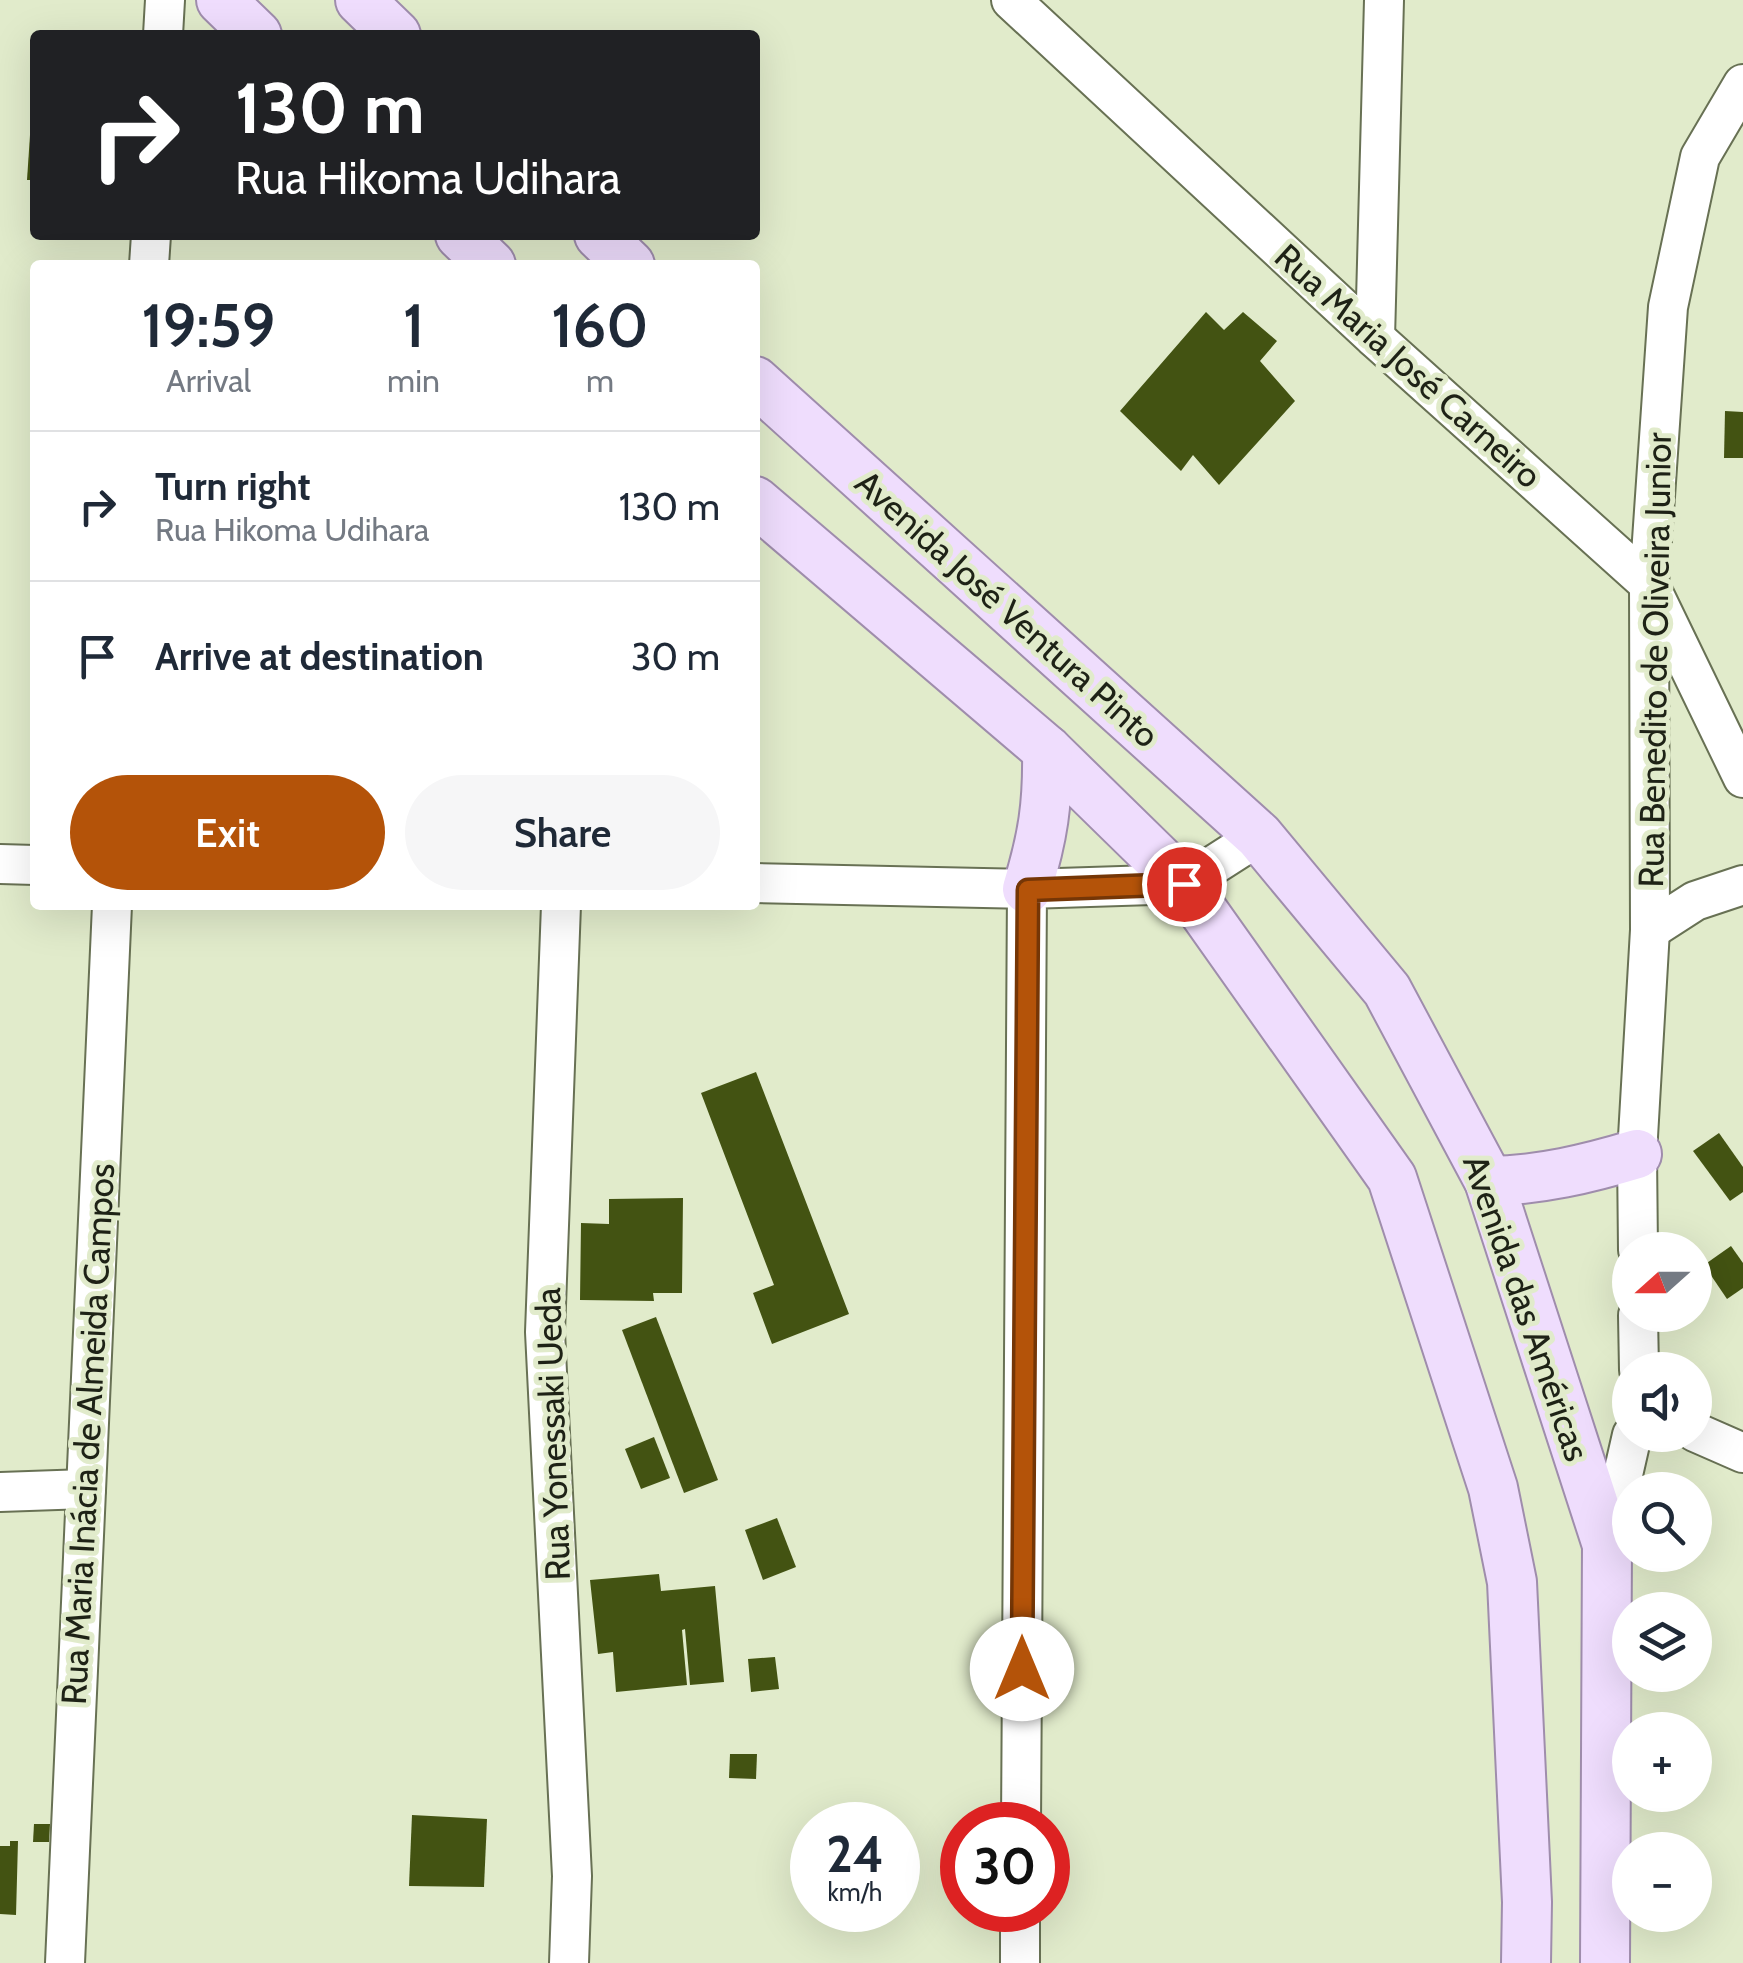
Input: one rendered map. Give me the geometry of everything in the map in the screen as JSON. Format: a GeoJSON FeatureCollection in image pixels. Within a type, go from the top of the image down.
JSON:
{"type":"FeatureCollection","features":[{"type":"Feature","properties":{"kind":"main road"},"geometry":{"type":"LineString","coordinates":[[221,0],[251,30]]}},
{"type":"Feature","properties":{"kind":"main road"},"geometry":{"type":"LineString","coordinates":[[360,0],[391,30]]}},
{"type":"Feature","properties":{"kind":"main road"},"geometry":{"type":"LineString","coordinates":[[465,240],[485,260]]}},
{"type":"Feature","properties":{"kind":"main road"},"geometry":{"type":"LineString","coordinates":[[604,240],[625,260]]}},
{"type":"Feature","properties":{"kind":"main road","name":"Avenida José Ventura Pinto"},"geometry":{"type":"LineString","coordinates":[[760,387],[1259,836]]}},
{"type":"Feature","properties":{"kind":"main road"},"geometry":{"type":"LineString","coordinates":[[760,505],[1047,750],[1184,884],[1392,1178],[1488,1470],[1512,1582],[1528,1902],[1526,1963]]}},
{"type":"Feature","properties":{"kind":"main road"},"geometry":{"type":"LineString","coordinates":[[1028,890],[1042,842],[1048,802],[1047,750]]}},
{"type":"Feature","properties":{"kind":"main road","name":"Avenida das Américas"},"geometry":{"type":"LineString","coordinates":[[1259,836],[1386,990],[1489,1180],[1607,1545],[1605,1963]]}},
{"type":"Feature","properties":{"kind":"main road"},"geometry":{"type":"LineString","coordinates":[[1489,1180],[1562,1176],[1637,1154]]}},
{"type":"Feature","properties":{"kind":"street"},"geometry":{"type":"LineString","coordinates":[[163,30],[165,0]]}},
{"type":"Feature","properties":{"kind":"street","name":"Rua Maria José Carneiro"},"geometry":{"type":"LineString","coordinates":[[1011,0],[1375,338],[1649,584],[1743,778]]}},
{"type":"Feature","properties":{"kind":"street"},"geometry":{"type":"LineString","coordinates":[[1375,338],[1384,0]]}},
{"type":"Feature","properties":{"kind":"street","name":"Rua Benedito de Oliveira Junior"},"geometry":{"type":"LineString","coordinates":[[1638,1232],[1637,1154],[1650,930],[1649,584],[1668,307],[1700,157],[1743,84]]}},
{"type":"Feature","properties":{"kind":"street"},"geometry":{"type":"LineString","coordinates":[[760,883],[1028,890],[1184,884],[1259,836]]}},
{"type":"Feature","properties":{"kind":"street"},"geometry":{"type":"LineString","coordinates":[[0,864],[30,865]]}},
{"type":"Feature","properties":{"kind":"street"},"geometry":{"type":"LineString","coordinates":[[1650,930],[1695,900],[1743,885]]}},
{"type":"Feature","properties":{"kind":"street"},"geometry":{"type":"LineString","coordinates":[[1021,1802],[1028,890]]}},
{"type":"Feature","properties":{"kind":"street","name":"Rua Maria Inácia de Almeida Campos"},"geometry":{"type":"LineString","coordinates":[[65,1963],[112,910]]}},
{"type":"Feature","properties":{"kind":"street","name":"Rua Yonessaki Ueda"},"geometry":{"type":"LineString","coordinates":[[562,910],[545,1332],[572,1876],[569,1963]]}},
{"type":"Feature","properties":{"kind":"street"},"geometry":{"type":"LineString","coordinates":[[1712,1439],[1743,1453]]}},
{"type":"Feature","properties":{"kind":"street"},"geometry":{"type":"LineString","coordinates":[[1607,1545],[1628,1452]]}},
{"type":"Feature","properties":{"kind":"street"},"geometry":{"type":"LineString","coordinates":[[0,1492],[86,1490]]}},
{"type":"Feature","properties":{"kind":"street"},"geometry":{"type":"LineString","coordinates":[[1020,1932],[1020,1963]]}},
{"type":"Feature","properties":{"kind":"building"},"geometry":{"type":"Polygon","coordinates":[[[30,135],[30,180],[27,180],[30,135]]]}},
{"type":"Feature","properties":{"kind":"building"},"geometry":{"type":"Polygon","coordinates":[[[1206,312],[1224,330],[1243,312],[1277,341],[1260,361],[1295,401],[1219,485],[1193,455],[1181,471],[1120,411],[1206,312]]]}},
{"type":"Feature","properties":{"kind":"building"},"geometry":{"type":"Polygon","coordinates":[[[1725,411],[1743,412],[1743,458],[1724,458],[1725,411]]]}},
{"type":"Feature","properties":{"kind":"building"},"geometry":{"type":"Polygon","coordinates":[[[756,1072],[849,1314],[772,1344],[753,1293],[774,1285],[701,1093],[756,1072]]]}},
{"type":"Feature","properties":{"kind":"building"},"geometry":{"type":"Polygon","coordinates":[[[1719,1133],[1743,1167],[1743,1192],[1730,1201],[1693,1151],[1719,1133]]]}},
{"type":"Feature","properties":{"kind":"building"},"geometry":{"type":"Polygon","coordinates":[[[683,1198],[682,1293],[653,1293],[654,1301],[580,1300],[581,1223],[609,1224],[609,1199],[683,1198]]]}},
{"type":"Feature","properties":{"kind":"building"},"geometry":{"type":"Polygon","coordinates":[[[1731,1246],[1743,1263],[1743,1288],[1727,1299],[1712,1277],[1712,1259],[1731,1246]]]}},
{"type":"Feature","properties":{"kind":"building"},"geometry":{"type":"Polygon","coordinates":[[[656,1317],[718,1480],[684,1493],[622,1330],[656,1317]]]}},
{"type":"Feature","properties":{"kind":"building"},"geometry":{"type":"Polygon","coordinates":[[[654,1437],[670,1478],[641,1489],[625,1449],[654,1437]]]}},
{"type":"Feature","properties":{"kind":"building"},"geometry":{"type":"Polygon","coordinates":[[[777,1518],[796,1567],[763,1580],[745,1530],[777,1518]]]}},
{"type":"Feature","properties":{"kind":"building"},"geometry":{"type":"Polygon","coordinates":[[[659,1574],[661,1591],[715,1586],[724,1682],[690,1685],[685,1629],[682,1630],[687,1685],[616,1692],[613,1652],[598,1654],[590,1580],[659,1574]]]}},
{"type":"Feature","properties":{"kind":"building"},"geometry":{"type":"Polygon","coordinates":[[[775,1657],[779,1689],[751,1692],[748,1659],[775,1657]]]}},
{"type":"Feature","properties":{"kind":"building"},"geometry":{"type":"Polygon","coordinates":[[[730,1754],[757,1754],[756,1779],[729,1778],[730,1754]]]}},
{"type":"Feature","properties":{"kind":"building"},"geometry":{"type":"Polygon","coordinates":[[[412,1815],[487,1819],[484,1887],[409,1886],[412,1815]]]}},
{"type":"Feature","properties":{"kind":"building"},"geometry":{"type":"Polygon","coordinates":[[[34,1824],[50,1824],[49,1842],[33,1842],[34,1824]]]}},
{"type":"Feature","properties":{"kind":"building"},"geometry":{"type":"Polygon","coordinates":[[[10,1841],[18,1841],[16,1915],[0,1914],[0,1846],[10,1846],[10,1841]]]}},
{"type":"Feature","properties":{"kind":"route"},"geometry":{"type":"LineString","coordinates":[[1022,1669],[1028,890],[1184,884]]}}]}
